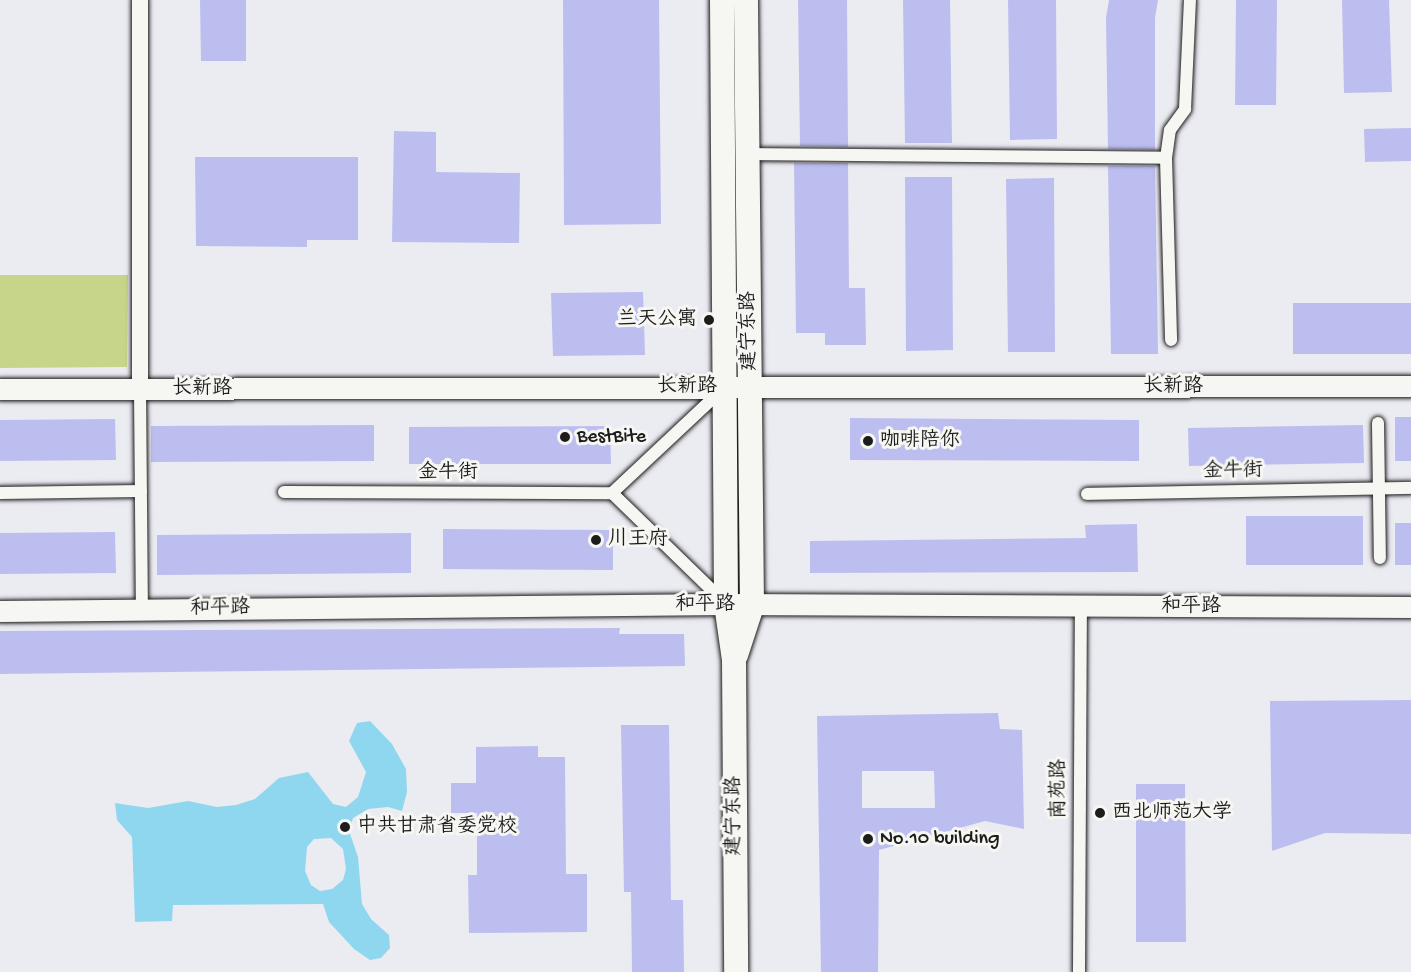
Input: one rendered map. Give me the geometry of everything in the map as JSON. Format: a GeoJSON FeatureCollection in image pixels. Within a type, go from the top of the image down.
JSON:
{"type":"FeatureCollection","features":[{"type":"Feature","properties":{"kind":"main road","name":"建宁东路"},"geometry":{"type":"LineString","coordinates":[[722,0],[726,604],[734,660],[736,972]]}},
{"type":"Feature","properties":{"kind":"main road","name":"建宁东路"},"geometry":{"type":"LineString","coordinates":[[734,660],[752,606],[746,0]]}},
{"type":"Feature","properties":{"kind":"street"},"geometry":{"type":"LineString","coordinates":[[140,0],[142,610]]}},
{"type":"Feature","properties":{"kind":"street"},"geometry":{"type":"LineString","coordinates":[[1171,340],[1166,158],[1170,130],[1185,109],[1190,0]]}},
{"type":"Feature","properties":{"kind":"street"},"geometry":{"type":"LineString","coordinates":[[748,154],[1166,158]]}},
{"type":"Feature","properties":{"kind":"street","name":"长新路"},"geometry":{"type":"LineString","coordinates":[[0,389],[1411,386]]}},
{"type":"Feature","properties":{"kind":"street"},"geometry":{"type":"LineString","coordinates":[[726,387],[612,493],[726,604]]}},
{"type":"Feature","properties":{"kind":"street"},"geometry":{"type":"LineString","coordinates":[[1378,423],[1380,558]]}},
{"type":"Feature","properties":{"kind":"street","name":"金牛街"},"geometry":{"type":"LineString","coordinates":[[1087,494],[1411,488]]}},
{"type":"Feature","properties":{"kind":"street"},"geometry":{"type":"LineString","coordinates":[[0,493],[141,491]]}},
{"type":"Feature","properties":{"kind":"street","name":"金牛街"},"geometry":{"type":"LineString","coordinates":[[284,492],[612,493]]}},
{"type":"Feature","properties":{"kind":"street","name":"和平路"},"geometry":{"type":"LineString","coordinates":[[0,611],[726,604],[752,606],[1411,607]]}},
{"type":"Feature","properties":{"kind":"street","name":"南苑路"},"geometry":{"type":"LineString","coordinates":[[1079,972],[1081,607]]}},
{"type":"Feature","properties":{"kind":"green space"},"geometry":{"type":"Polygon","coordinates":[[[0,275],[128,275],[127,367],[0,368],[0,275]]]}},
{"type":"Feature","properties":{"kind":"water"},"geometry":{"type":"Polygon","coordinates":[[[370,721],[392,744],[406,769],[407,792],[402,811],[388,807],[368,809],[353,818],[349,831],[358,857],[362,904],[371,919],[389,935],[390,948],[381,958],[370,960],[354,949],[329,922],[323,904],[173,905],[172,921],[135,922],[132,837],[117,820],[115,803],[148,808],[188,801],[217,807],[236,805],[255,799],[279,778],[308,772],[333,804],[346,807],[358,797],[366,772],[349,741],[357,723],[370,721]],[[331,838],[314,839],[307,847],[305,871],[311,885],[320,891],[332,889],[343,880],[346,869],[343,849],[331,838]]]}},
{"type":"Feature","properties":{"kind":"building"},"geometry":{"type":"Polygon","coordinates":[[[200,0],[246,0],[246,61],[201,61],[200,0]]]}},
{"type":"Feature","properties":{"kind":"building"},"geometry":{"type":"Polygon","coordinates":[[[563,0],[659,0],[661,224],[564,225],[563,0]]]}},
{"type":"Feature","properties":{"kind":"building"},"geometry":{"type":"Polygon","coordinates":[[[798,0],[847,0],[848,147],[800,146],[798,0]]]}},
{"type":"Feature","properties":{"kind":"building"},"geometry":{"type":"Polygon","coordinates":[[[903,0],[950,0],[952,143],[905,143],[903,0]]]}},
{"type":"Feature","properties":{"kind":"building"},"geometry":{"type":"Polygon","coordinates":[[[1008,0],[1056,0],[1057,139],[1010,140],[1008,0]]]}},
{"type":"Feature","properties":{"kind":"building"},"geometry":{"type":"Polygon","coordinates":[[[1109,0],[1158,0],[1155,18],[1155,150],[1108,149],[1106,18],[1109,0]]]}},
{"type":"Feature","properties":{"kind":"building"},"geometry":{"type":"Polygon","coordinates":[[[1236,0],[1277,0],[1276,105],[1235,105],[1236,0]]]}},
{"type":"Feature","properties":{"kind":"building"},"geometry":{"type":"Polygon","coordinates":[[[1342,0],[1389,0],[1392,92],[1344,93],[1342,0]]]}},
{"type":"Feature","properties":{"kind":"building"},"geometry":{"type":"Polygon","coordinates":[[[1411,128],[1411,161],[1365,162],[1364,129],[1411,128]]]}},
{"type":"Feature","properties":{"kind":"building"},"geometry":{"type":"Polygon","coordinates":[[[394,131],[436,132],[436,172],[520,173],[519,243],[392,242],[394,131]]]}},
{"type":"Feature","properties":{"kind":"building"},"geometry":{"type":"Polygon","coordinates":[[[195,157],[358,157],[358,240],[307,240],[307,247],[196,246],[195,157]]]}},
{"type":"Feature","properties":{"kind":"building"},"geometry":{"type":"Polygon","coordinates":[[[794,163],[848,163],[849,288],[865,288],[866,345],[825,345],[825,333],[796,333],[794,163]]]}},
{"type":"Feature","properties":{"kind":"building"},"geometry":{"type":"Polygon","coordinates":[[[1108,166],[1155,166],[1158,354],[1111,354],[1108,166]]]}},
{"type":"Feature","properties":{"kind":"building"},"geometry":{"type":"Polygon","coordinates":[[[905,177],[952,177],[953,350],[906,351],[905,177]]]}},
{"type":"Feature","properties":{"kind":"building"},"geometry":{"type":"Polygon","coordinates":[[[1054,178],[1055,352],[1008,352],[1006,179],[1054,178]]]}},
{"type":"Feature","properties":{"kind":"building"},"geometry":{"type":"Polygon","coordinates":[[[643,292],[645,355],[553,356],[551,293],[643,292]]]}},
{"type":"Feature","properties":{"kind":"building"},"geometry":{"type":"Polygon","coordinates":[[[1293,303],[1411,303],[1411,354],[1293,354],[1293,303]]]}},
{"type":"Feature","properties":{"kind":"building"},"geometry":{"type":"Polygon","coordinates":[[[1395,417],[1411,417],[1411,461],[1395,461],[1395,417]]]}},
{"type":"Feature","properties":{"kind":"building"},"geometry":{"type":"Polygon","coordinates":[[[850,418],[1139,420],[1139,461],[850,460],[850,418]]]}},
{"type":"Feature","properties":{"kind":"building"},"geometry":{"type":"Polygon","coordinates":[[[115,419],[116,460],[0,461],[0,420],[115,419]]]}},
{"type":"Feature","properties":{"kind":"building"},"geometry":{"type":"Polygon","coordinates":[[[374,425],[374,461],[151,462],[151,426],[374,425]]]}},
{"type":"Feature","properties":{"kind":"building"},"geometry":{"type":"Polygon","coordinates":[[[1363,425],[1364,463],[1189,466],[1188,428],[1363,425]]]}},
{"type":"Feature","properties":{"kind":"building"},"geometry":{"type":"Polygon","coordinates":[[[610,426],[611,464],[409,464],[409,427],[610,426]]]}},
{"type":"Feature","properties":{"kind":"building"},"geometry":{"type":"Polygon","coordinates":[[[1246,516],[1363,516],[1363,565],[1246,565],[1246,516]]]}},
{"type":"Feature","properties":{"kind":"building"},"geometry":{"type":"Polygon","coordinates":[[[1395,523],[1411,523],[1411,565],[1395,565],[1395,523]]]}},
{"type":"Feature","properties":{"kind":"building"},"geometry":{"type":"Polygon","coordinates":[[[1137,524],[1138,572],[810,573],[810,541],[1086,538],[1085,525],[1137,524]]]}},
{"type":"Feature","properties":{"kind":"building"},"geometry":{"type":"Polygon","coordinates":[[[443,529],[613,530],[613,570],[443,569],[443,529]]]}},
{"type":"Feature","properties":{"kind":"building"},"geometry":{"type":"Polygon","coordinates":[[[115,532],[116,573],[0,574],[0,533],[115,532]]]}},
{"type":"Feature","properties":{"kind":"building"},"geometry":{"type":"Polygon","coordinates":[[[411,533],[411,573],[157,575],[157,535],[411,533]]]}},
{"type":"Feature","properties":{"kind":"building"},"geometry":{"type":"Polygon","coordinates":[[[620,628],[619,634],[684,634],[685,666],[0,674],[0,631],[620,628]]]}},
{"type":"Feature","properties":{"kind":"building"},"geometry":{"type":"Polygon","coordinates":[[[1411,700],[1411,834],[1325,833],[1272,851],[1270,701],[1411,700]]]}},
{"type":"Feature","properties":{"kind":"building","name":"No.10 building"},"geometry":{"type":"Polygon","coordinates":[[[998,713],[1000,729],[1022,730],[1024,829],[985,821],[879,850],[878,972],[821,972],[817,716],[998,713]],[[862,771],[862,808],[935,808],[934,771],[862,771]]]}},
{"type":"Feature","properties":{"kind":"building"},"geometry":{"type":"Polygon","coordinates":[[[621,725],[669,725],[671,900],[683,900],[684,972],[632,972],[631,892],[624,892],[621,725]]]}},
{"type":"Feature","properties":{"kind":"building"},"geometry":{"type":"Polygon","coordinates":[[[538,746],[538,757],[565,757],[566,874],[587,874],[587,932],[469,933],[468,875],[477,875],[477,813],[451,813],[451,783],[476,783],[476,747],[538,746]]]}},
{"type":"Feature","properties":{"kind":"building"},"geometry":{"type":"Polygon","coordinates":[[[1136,784],[1185,784],[1186,942],[1136,942],[1136,784]]]}},
{"type":"Feature","properties":{"kind":"place","name":"兰天公寓"},"geometry":{"type":"Point","coordinates":[709,320]}},
{"type":"Feature","properties":{"kind":"place","name":"BestBite"},"geometry":{"type":"Point","coordinates":[565,437]}},
{"type":"Feature","properties":{"kind":"place","name":"咖啡陪你"},"geometry":{"type":"Point","coordinates":[868,441]}},
{"type":"Feature","properties":{"kind":"place","name":"川王府"},"geometry":{"type":"Point","coordinates":[596,540]}},
{"type":"Feature","properties":{"kind":"place","name":"西北师范大学"},"geometry":{"type":"Point","coordinates":[1100,813]}},
{"type":"Feature","properties":{"kind":"place","name":"中共甘肃省委党校"},"geometry":{"type":"Point","coordinates":[345,827]}},
{"type":"Feature","properties":{"kind":"place","name":"No.10 building"},"geometry":{"type":"Point","coordinates":[868,839]}}]}
